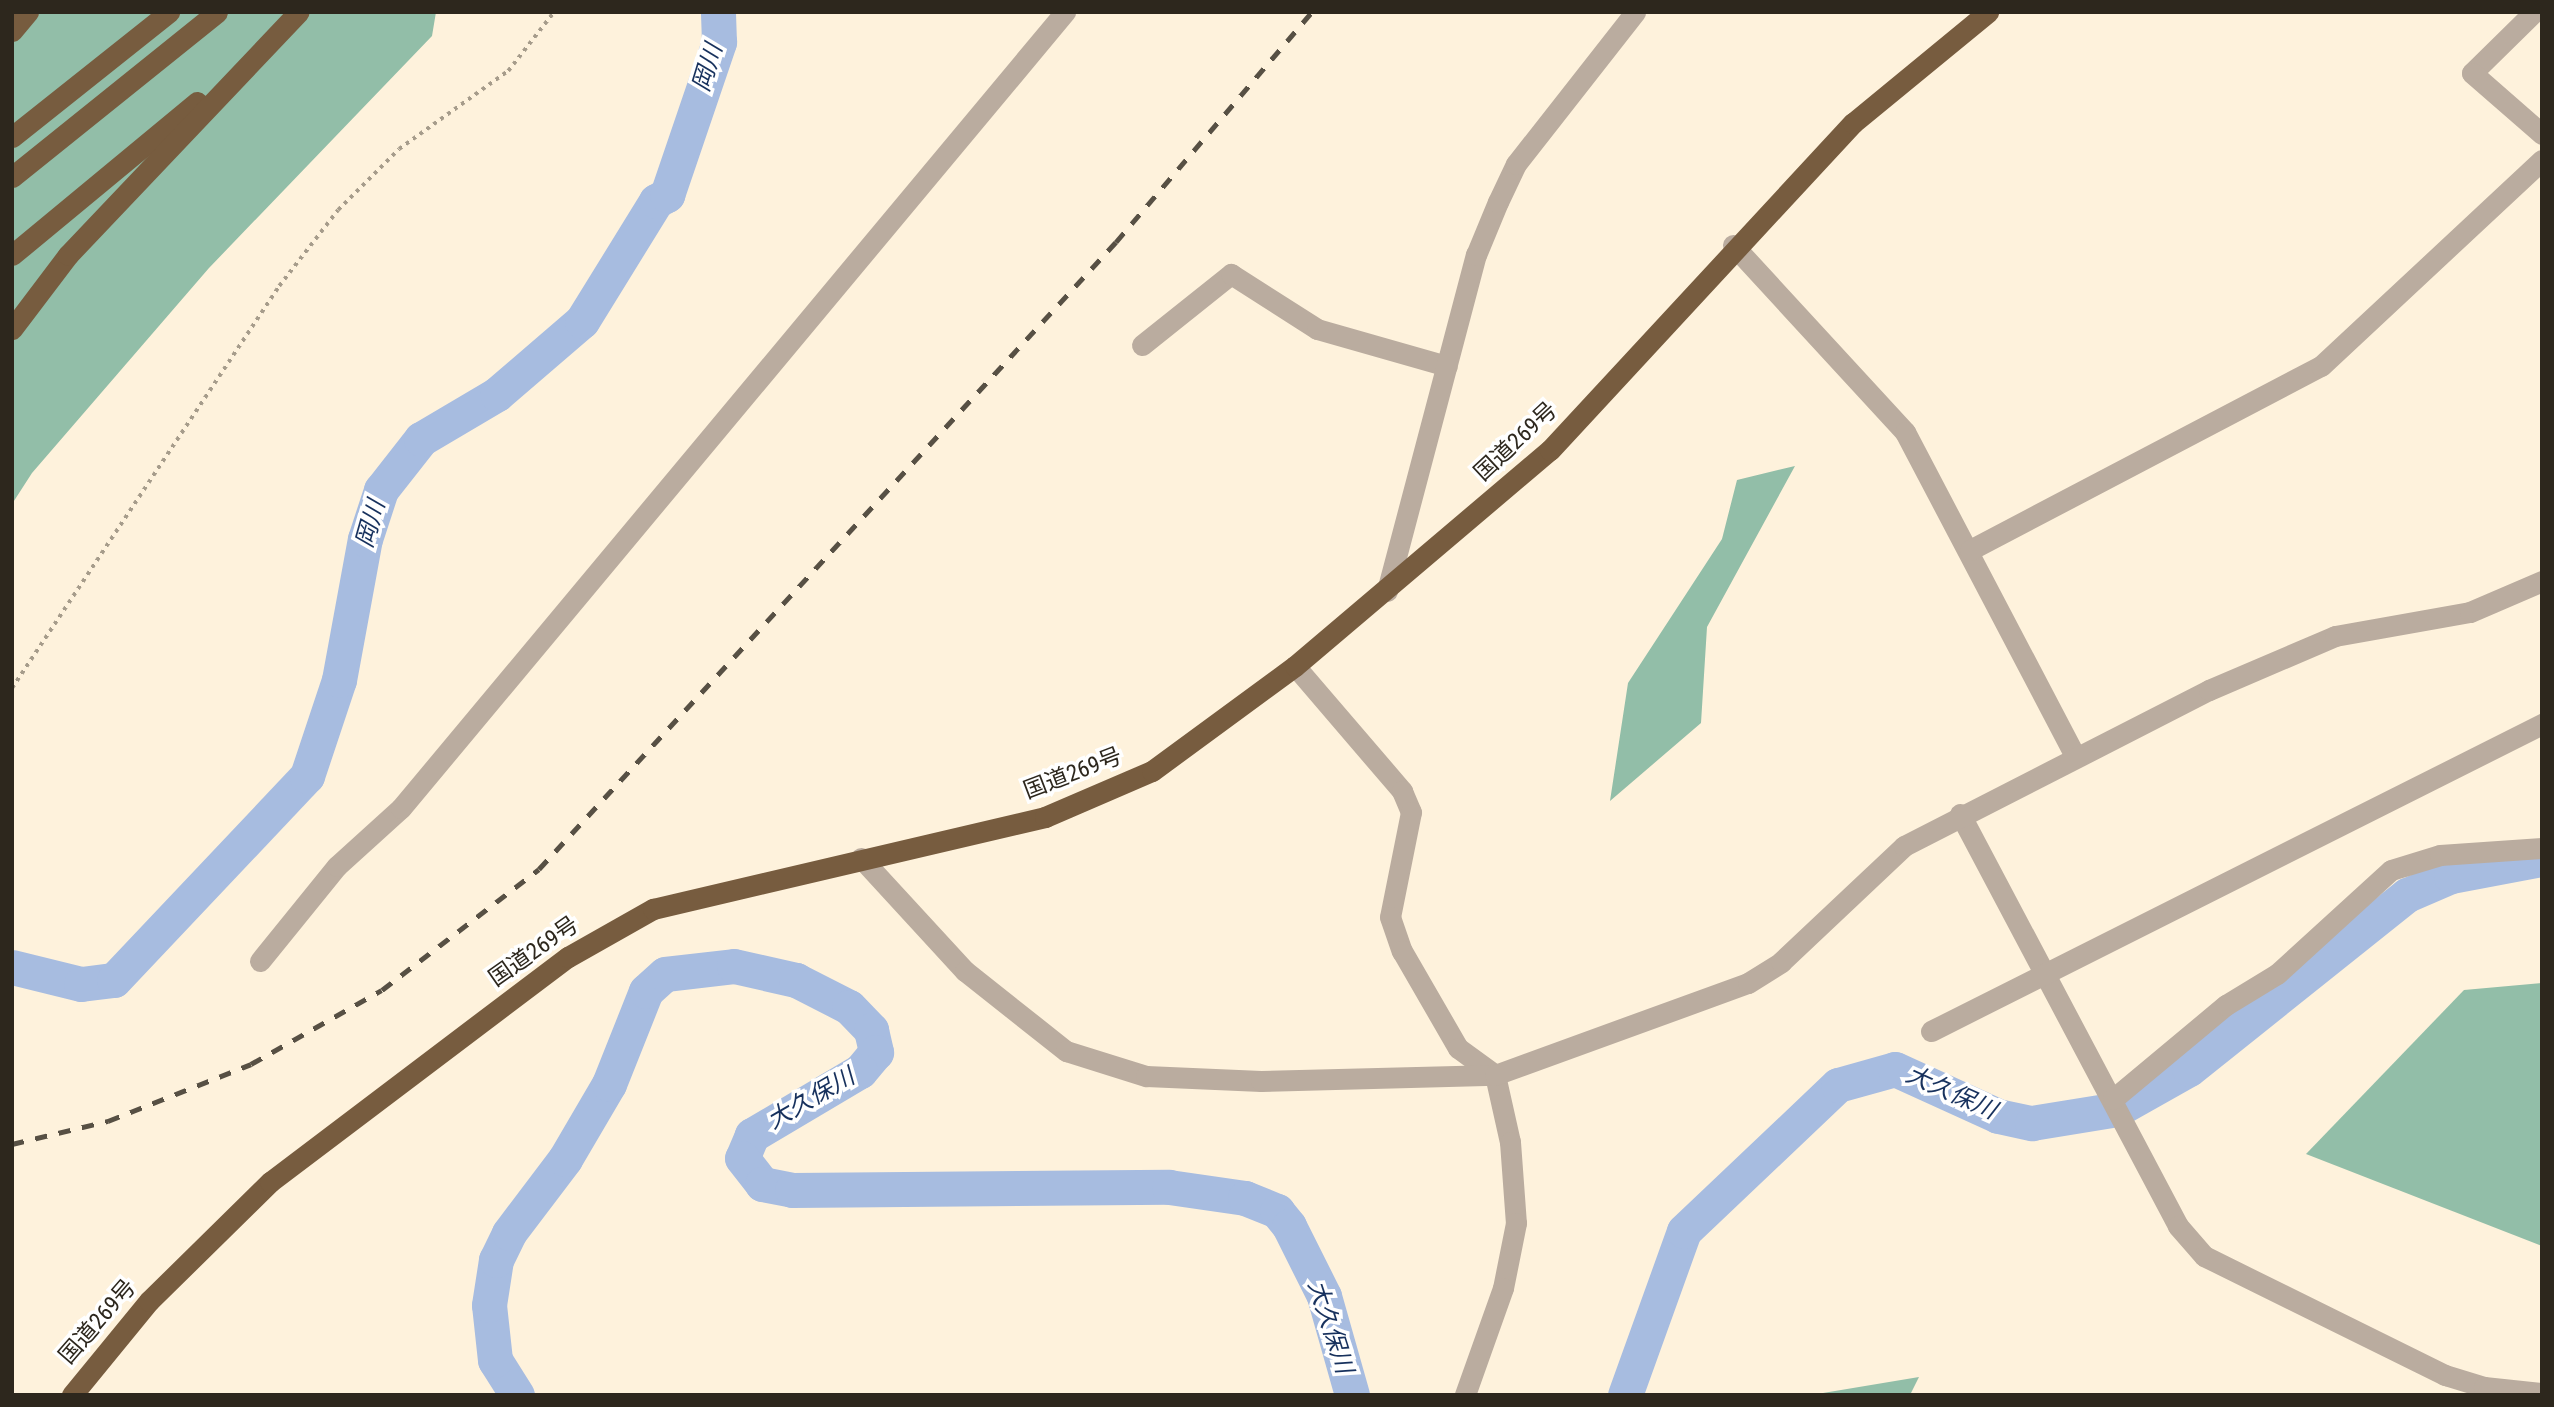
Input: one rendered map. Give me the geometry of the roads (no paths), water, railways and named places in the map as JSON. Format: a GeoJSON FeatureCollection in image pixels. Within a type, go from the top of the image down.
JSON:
{"type":"FeatureCollection","features":[{"type":"Feature","properties":{"kind":"highway"},"geometry":{"type":"LineString","coordinates":[[12,32],[28,12]]}},
{"type":"Feature","properties":{"kind":"highway"},"geometry":{"type":"LineString","coordinates":[[12,137],[169,12]]}},
{"type":"Feature","properties":{"kind":"highway"},"geometry":{"type":"LineString","coordinates":[[12,177],[217,12]]}},
{"type":"Feature","properties":{"kind":"highway","name":"国道269号"},"geometry":{"type":"LineString","coordinates":[[72,1395],[149,1301],[270,1182],[568,957],[653,909],[861,858],[1045,817],[1152,771],[1296,666],[1387,592],[1550,450],[1733,245],[1853,123],[1988,12]]}},
{"type":"Feature","properties":{"kind":"highway"},"geometry":{"type":"LineString","coordinates":[[12,255],[297,14]]}},
{"type":"Feature","properties":{"kind":"highway"},"geometry":{"type":"LineString","coordinates":[[12,329],[68,254],[297,14]]}},
{"type":"Feature","properties":{"kind":"street"},"geometry":{"type":"LineString","coordinates":[[260,961],[337,866],[401,808],[1065,12]]}},
{"type":"Feature","properties":{"kind":"street"},"geometry":{"type":"LineString","coordinates":[[1387,592],[1476,255],[1516,164],[1635,12]]}},
{"type":"Feature","properties":{"kind":"street"},"geometry":{"type":"LineString","coordinates":[[2533,12],[2473,73],[2542,134]]}},
{"type":"Feature","properties":{"kind":"street"},"geometry":{"type":"LineString","coordinates":[[1970,550],[2321,366],[2542,160]]}},
{"type":"Feature","properties":{"kind":"street"},"geometry":{"type":"LineString","coordinates":[[1733,245],[1905,432],[1970,550],[2074,754]]}},
{"type":"Feature","properties":{"kind":"street"},"geometry":{"type":"LineString","coordinates":[[1142,345],[1231,274],[1317,329],[1447,366]]}},
{"type":"Feature","properties":{"kind":"street"},"geometry":{"type":"LineString","coordinates":[[861,858],[965,971],[1066,1051],[1146,1076],[1275,1081],[1495,1075],[1748,983],[1781,962],[1905,846],[2074,754],[2335,636],[2470,612],[2542,581]]}},
{"type":"Feature","properties":{"kind":"street"},"geometry":{"type":"LineString","coordinates":[[1296,666],[1402,790],[1411,812],[1390,917],[1402,951],[1458,1048],[1495,1075],[1510,1142],[1516,1223],[1503,1288],[1465,1395]]}},
{"type":"Feature","properties":{"kind":"street"},"geometry":{"type":"LineString","coordinates":[[1931,1031],[2542,724]]}},
{"type":"Feature","properties":{"kind":"street"},"geometry":{"type":"LineString","coordinates":[[1960,814],[2047,971],[2178,1226],[2204,1256],[2445,1375],[2484,1387],[2542,1392]]}},
{"type":"Feature","properties":{"kind":"street"},"geometry":{"type":"LineString","coordinates":[[2113,1099],[2226,1005],[2277,974],[2391,870],[2441,855],[2542,848]]}},
{"type":"Feature","properties":{"kind":"waterway","name":"岡川"},"geometry":{"type":"LineString","coordinates":[[12,967],[81,984],[114,980],[307,776],[339,680],[365,539],[381,490],[421,439],[497,394],[582,321],[656,201],[667,195],[719,42],[718,12]]}},
{"type":"Feature","properties":{"kind":"waterway","name":"大久保川"},"geometry":{"type":"LineString","coordinates":[[1625,1395],[1684,1231],[1838,1085],[1895,1069],[1998,1116],[2032,1123],[2118,1109],[2189,1069],[2407,895],[2451,876],[2542,859]]}},
{"type":"Feature","properties":{"kind":"waterway","name":"大久保川"},"geometry":{"type":"LineString","coordinates":[[517,1395],[495,1360],[489,1305],[496,1260],[509,1233],[565,1159],[609,1084],[646,991],[665,974],[734,966],[796,980],[849,1007],[871,1030],[876,1052],[860,1071],[752,1135],[742,1158],[762,1184],[792,1190],[1169,1187],[1245,1198],[1277,1211],[1289,1226],[1324,1296],[1352,1395]]}},
{"type":"Feature","properties":{"kind":"railway"},"geometry":{"type":"LineString","coordinates":[[12,1144],[108,1121],[251,1064],[382,990],[539,869],[1116,242],[1312,12]]}}]}
